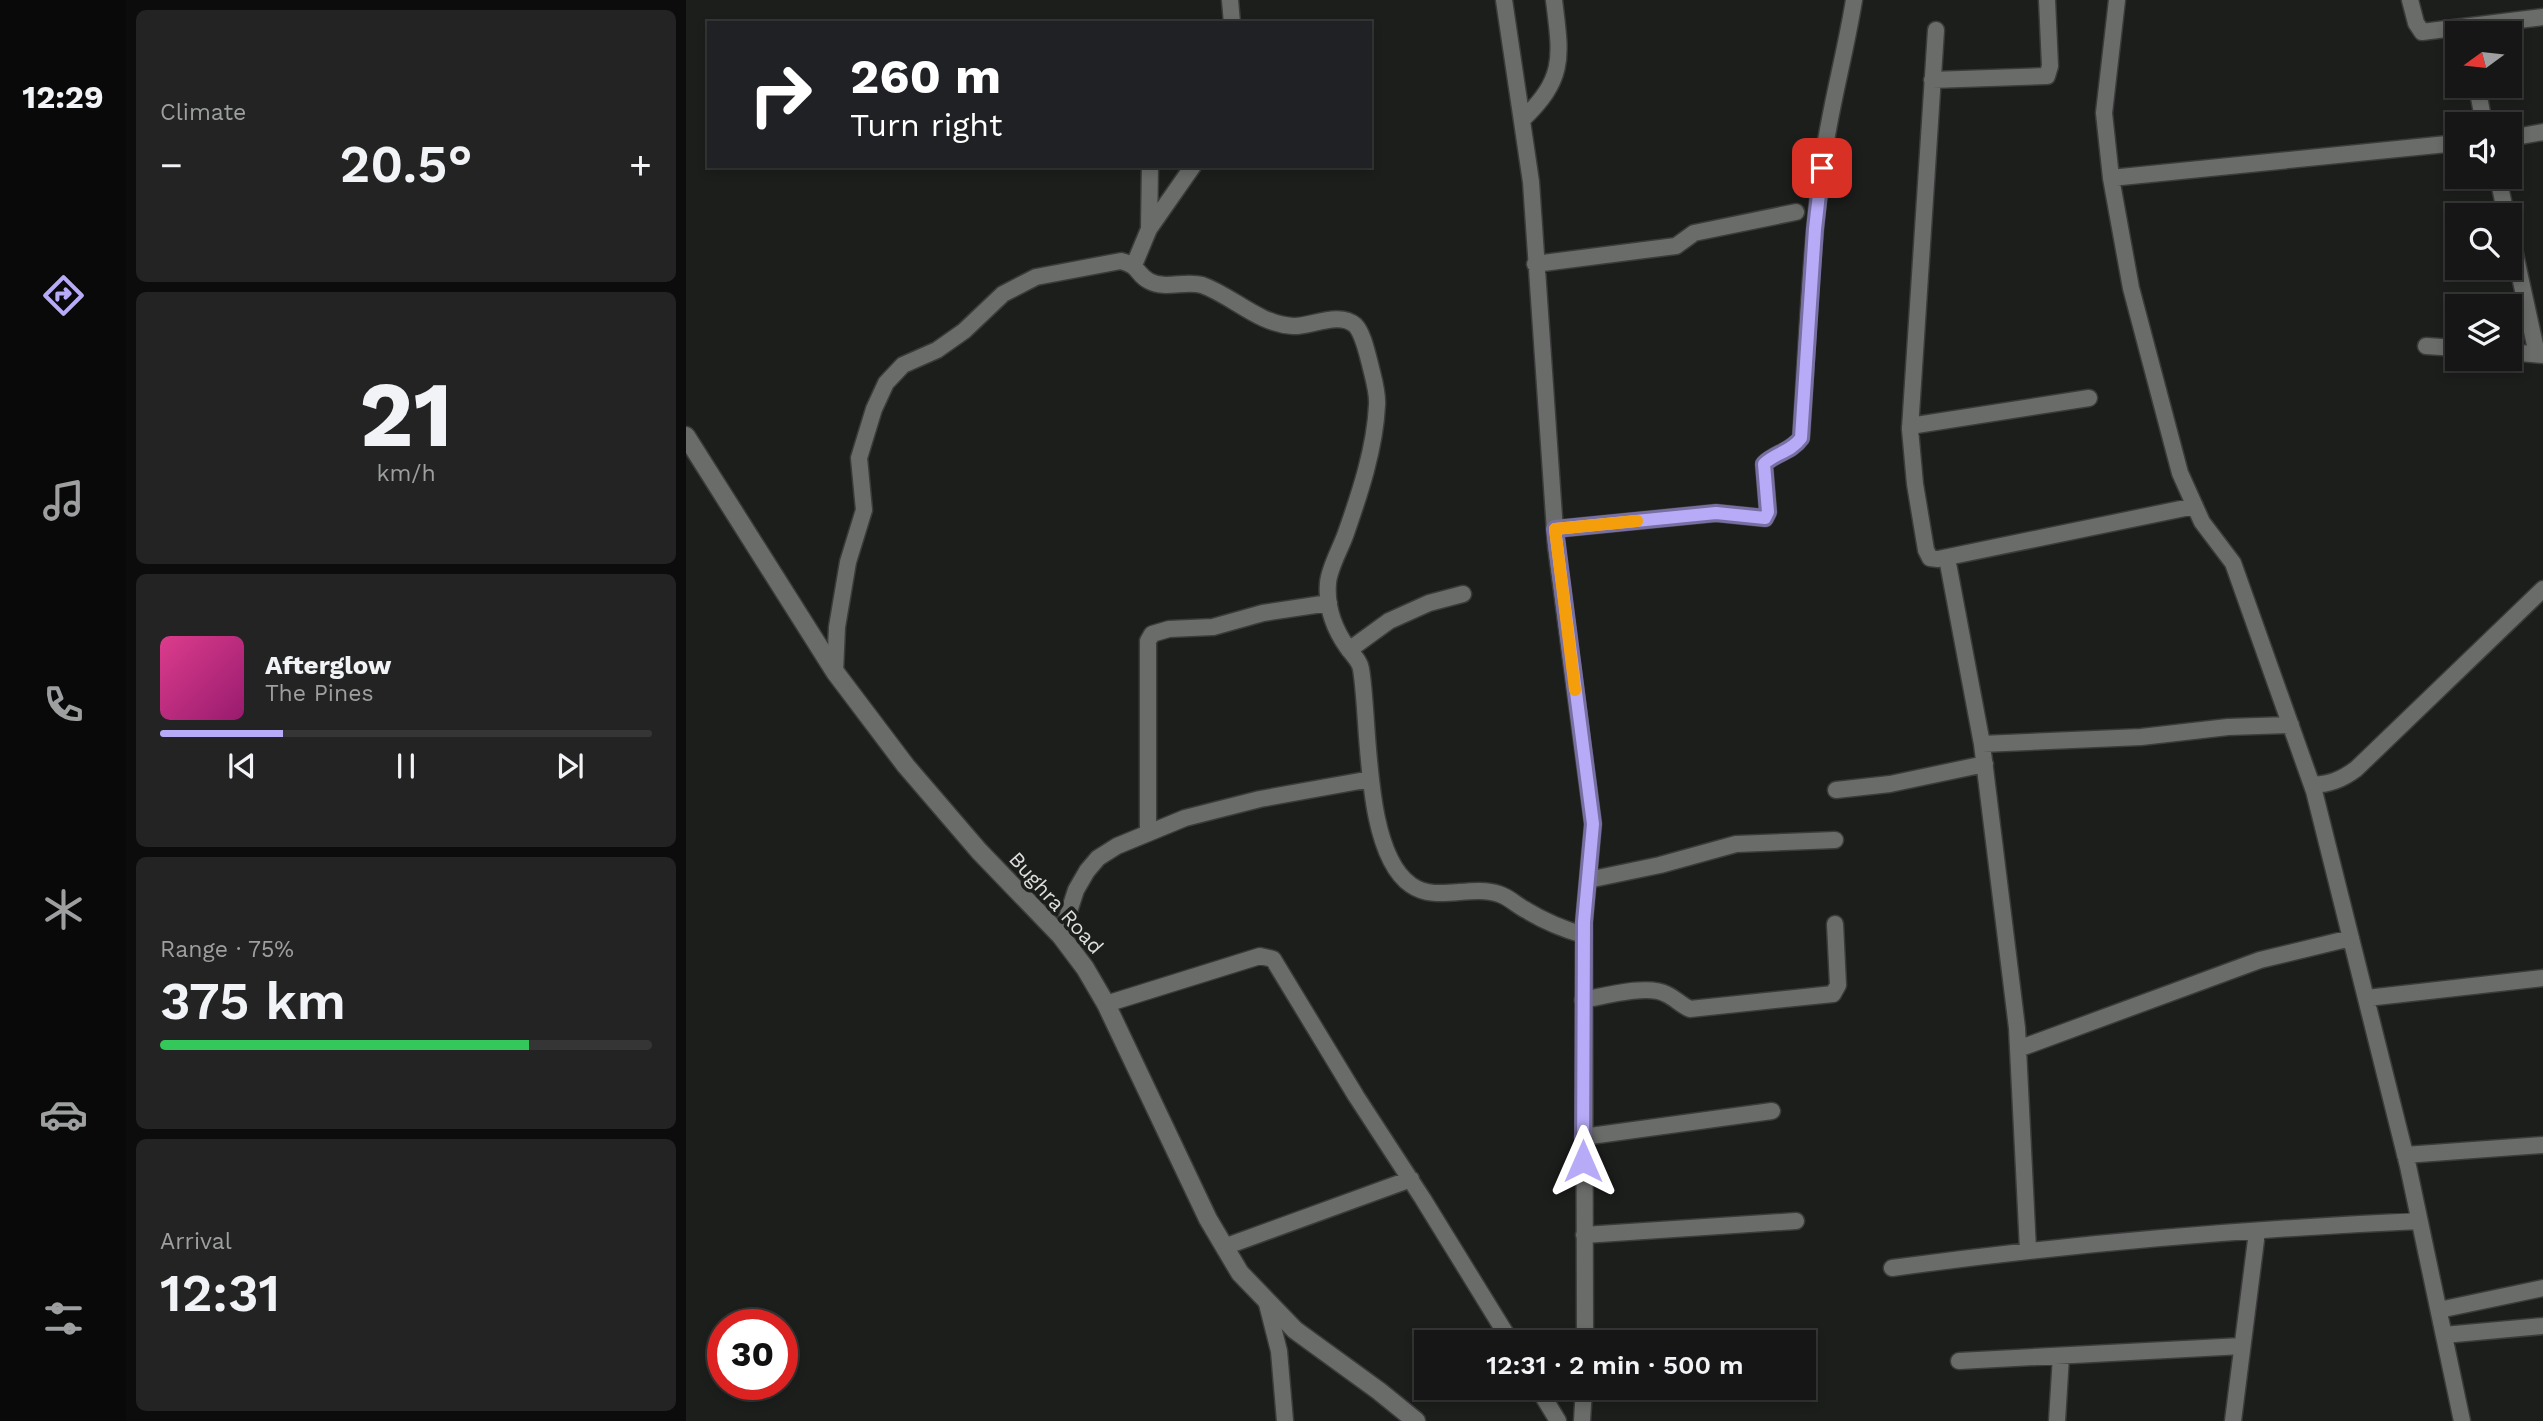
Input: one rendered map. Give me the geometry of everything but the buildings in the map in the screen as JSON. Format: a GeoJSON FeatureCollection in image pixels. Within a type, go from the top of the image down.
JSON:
{"type":"FeatureCollection","features":[{"type":"Feature","properties":{"kind":"street"},"geometry":{"type":"LineString","coordinates":[[1230,0],[1231,21]]}},
{"type":"Feature","properties":{"kind":"street"},"geometry":{"type":"LineString","coordinates":[[1504,0],[1531,182],[1555,529],[1593,824],[1584,935],[1585,1330]]}},
{"type":"Feature","properties":{"kind":"street"},"geometry":{"type":"LineString","coordinates":[[1522,120],[1538,105],[1555,79],[1558,29],[1554,0]]}},
{"type":"Feature","properties":{"kind":"street"},"geometry":{"type":"LineString","coordinates":[[1555,529],[1716,513],[1765,518],[1768,512],[1764,464],[1766,460],[1790,450],[1801,438],[1814,242],[1822,168],[1829,118],[1846,51],[1854,0]]}},
{"type":"Feature","properties":{"kind":"street"},"geometry":{"type":"LineString","coordinates":[[1932,80],[2046,76],[2050,66],[2047,0]]}},
{"type":"Feature","properties":{"kind":"street"},"geometry":{"type":"LineString","coordinates":[[2117,0],[2104,113],[2110,178],[2131,288],[2180,473],[2206,528],[2233,564],[2312,785],[2405,1156],[2462,1421]]}},
{"type":"Feature","properties":{"kind":"street"},"geometry":{"type":"LineString","coordinates":[[2410,0],[2416,23],[2422,32],[2543,17]]}},
{"type":"Feature","properties":{"kind":"street"},"geometry":{"type":"LineString","coordinates":[[1936,30],[1919,321],[1910,426],[1913,471],[1926,550],[1930,558],[1947,558],[2195,506]]}},
{"type":"Feature","properties":{"kind":"street"},"geometry":{"type":"LineString","coordinates":[[2522,136],[2543,132]]}},
{"type":"Feature","properties":{"kind":"street"},"geometry":{"type":"LineString","coordinates":[[2110,178],[2445,144]]}},
{"type":"Feature","properties":{"kind":"street"},"geometry":{"type":"LineString","coordinates":[[1149,229],[1150,168]]}},
{"type":"Feature","properties":{"kind":"street"},"geometry":{"type":"LineString","coordinates":[[1134,265],[1149,229],[1192,168]]}},
{"type":"Feature","properties":{"kind":"street"},"geometry":{"type":"LineString","coordinates":[[1535,264],[1676,246],[1693,233],[1796,212]]}},
{"type":"Feature","properties":{"kind":"street"},"geometry":{"type":"LineString","coordinates":[[835,672],[837,627],[848,562],[864,510],[859,458],[874,410],[886,383],[903,365],[937,350],[964,331],[1003,294],[1036,277],[1121,261],[1134,265],[1150,282],[1198,284],[1220,293],[1253,313],[1293,326],[1346,321],[1357,327],[1367,353],[1377,402],[1365,470],[1328,581],[1329,603],[1335,630],[1361,665],[1371,779],[1388,857],[1401,877],[1424,893],[1497,892],[1554,926],[1584,935]]}},
{"type":"Feature","properties":{"kind":"street"},"geometry":{"type":"LineString","coordinates":[[2522,280],[2540,354],[2522,353]]}},
{"type":"Feature","properties":{"kind":"street"},"geometry":{"type":"LineString","coordinates":[[2426,345],[2445,347]]}},
{"type":"Feature","properties":{"kind":"street"},"geometry":{"type":"LineString","coordinates":[[1910,426],[2089,398]]}},
{"type":"Feature","properties":{"kind":"street","name":"Bughra Road"},"geometry":{"type":"LineString","coordinates":[[686,436],[692,457],[835,672],[922,785],[979,851],[1060,936],[1085,968],[1106,1004],[1208,1219],[1240,1273],[1295,1330],[1416,1421]]}},
{"type":"Feature","properties":{"kind":"street"},"geometry":{"type":"LineString","coordinates":[[1947,558],[1985,764],[2018,1049],[2028,1250]]}},
{"type":"Feature","properties":{"kind":"street"},"geometry":{"type":"LineString","coordinates":[[2312,785],[2330,784],[2343,779],[2356,769],[2543,589]]}},
{"type":"Feature","properties":{"kind":"street"},"geometry":{"type":"LineString","coordinates":[[1349,650],[1389,621],[1429,603],[1463,594]]}},
{"type":"Feature","properties":{"kind":"street"},"geometry":{"type":"LineString","coordinates":[[1148,832],[1148,641],[1152,634],[1169,629],[1213,627],[1263,613],[1329,603]]}},
{"type":"Feature","properties":{"kind":"street"},"geometry":{"type":"LineString","coordinates":[[1982,744],[2141,737],[2228,727],[2291,725]]}},
{"type":"Feature","properties":{"kind":"street"},"geometry":{"type":"LineString","coordinates":[[1836,790],[1891,784],[1985,764]]}},
{"type":"Feature","properties":{"kind":"street"},"geometry":{"type":"LineString","coordinates":[[1060,936],[1076,890],[1087,871],[1098,858],[1117,846],[1185,818],[1260,799],[1371,779]]}},
{"type":"Feature","properties":{"kind":"street"},"geometry":{"type":"LineString","coordinates":[[1588,880],[1660,865],[1736,844],[1835,840]]}},
{"type":"Feature","properties":{"kind":"street"},"geometry":{"type":"LineString","coordinates":[[1583,1000],[1648,990],[1666,993],[1690,1009],[1833,994],[1838,985],[1835,924]]}},
{"type":"Feature","properties":{"kind":"street"},"geometry":{"type":"LineString","coordinates":[[2018,1049],[2260,960],[2351,938]]}},
{"type":"Feature","properties":{"kind":"street"},"geometry":{"type":"LineString","coordinates":[[1106,1004],[1260,956],[1273,959],[1504,1330]]}},
{"type":"Feature","properties":{"kind":"street"},"geometry":{"type":"LineString","coordinates":[[2367,998],[2543,978]]}},
{"type":"Feature","properties":{"kind":"street"},"geometry":{"type":"LineString","coordinates":[[1583,1136],[1772,1111]]}},
{"type":"Feature","properties":{"kind":"street"},"geometry":{"type":"LineString","coordinates":[[2405,1156],[2543,1145]]}},
{"type":"Feature","properties":{"kind":"street"},"geometry":{"type":"LineString","coordinates":[[1224,1247],[1411,1179]]}},
{"type":"Feature","properties":{"kind":"street"},"geometry":{"type":"LineString","coordinates":[[1584,1235],[1796,1221]]}},
{"type":"Feature","properties":{"kind":"street"},"geometry":{"type":"LineString","coordinates":[[1892,1268],[2144,1238],[2419,1221]]}},
{"type":"Feature","properties":{"kind":"street"},"geometry":{"type":"LineString","coordinates":[[2233,1421],[2257,1232]]}},
{"type":"Feature","properties":{"kind":"street"},"geometry":{"type":"LineString","coordinates":[[2439,1310],[2543,1288]]}},
{"type":"Feature","properties":{"kind":"street"},"geometry":{"type":"LineString","coordinates":[[1266,1300],[1279,1351],[1285,1421]]}},
{"type":"Feature","properties":{"kind":"street"},"geometry":{"type":"LineString","coordinates":[[2444,1335],[2543,1326]]}},
{"type":"Feature","properties":{"kind":"street"},"geometry":{"type":"LineString","coordinates":[[1959,1361],[2242,1346]]}},
{"type":"Feature","properties":{"kind":"street"},"geometry":{"type":"LineString","coordinates":[[2057,1421],[2061,1356]]}},
{"type":"Feature","properties":{"kind":"street"},"geometry":{"type":"LineString","coordinates":[[1545,1400],[1558,1421]]}},
{"type":"Feature","properties":{"kind":"street"},"geometry":{"type":"LineString","coordinates":[[1582,1421],[1583,1400]]}},
{"type":"Feature","properties":{"kind":"slow traffic"},"geometry":{"type":"LineString","coordinates":[[1575,690],[1555,529],[1637,521]]}},
{"type":"Feature","properties":{"kind":"route"},"geometry":{"type":"LineString","coordinates":[[1583,1161],[1584,922],[1593,824],[1555,529],[1716,513],[1765,518],[1768,512],[1764,464],[1766,460],[1790,450],[1801,438],[1815,229],[1822,168]]}}]}
